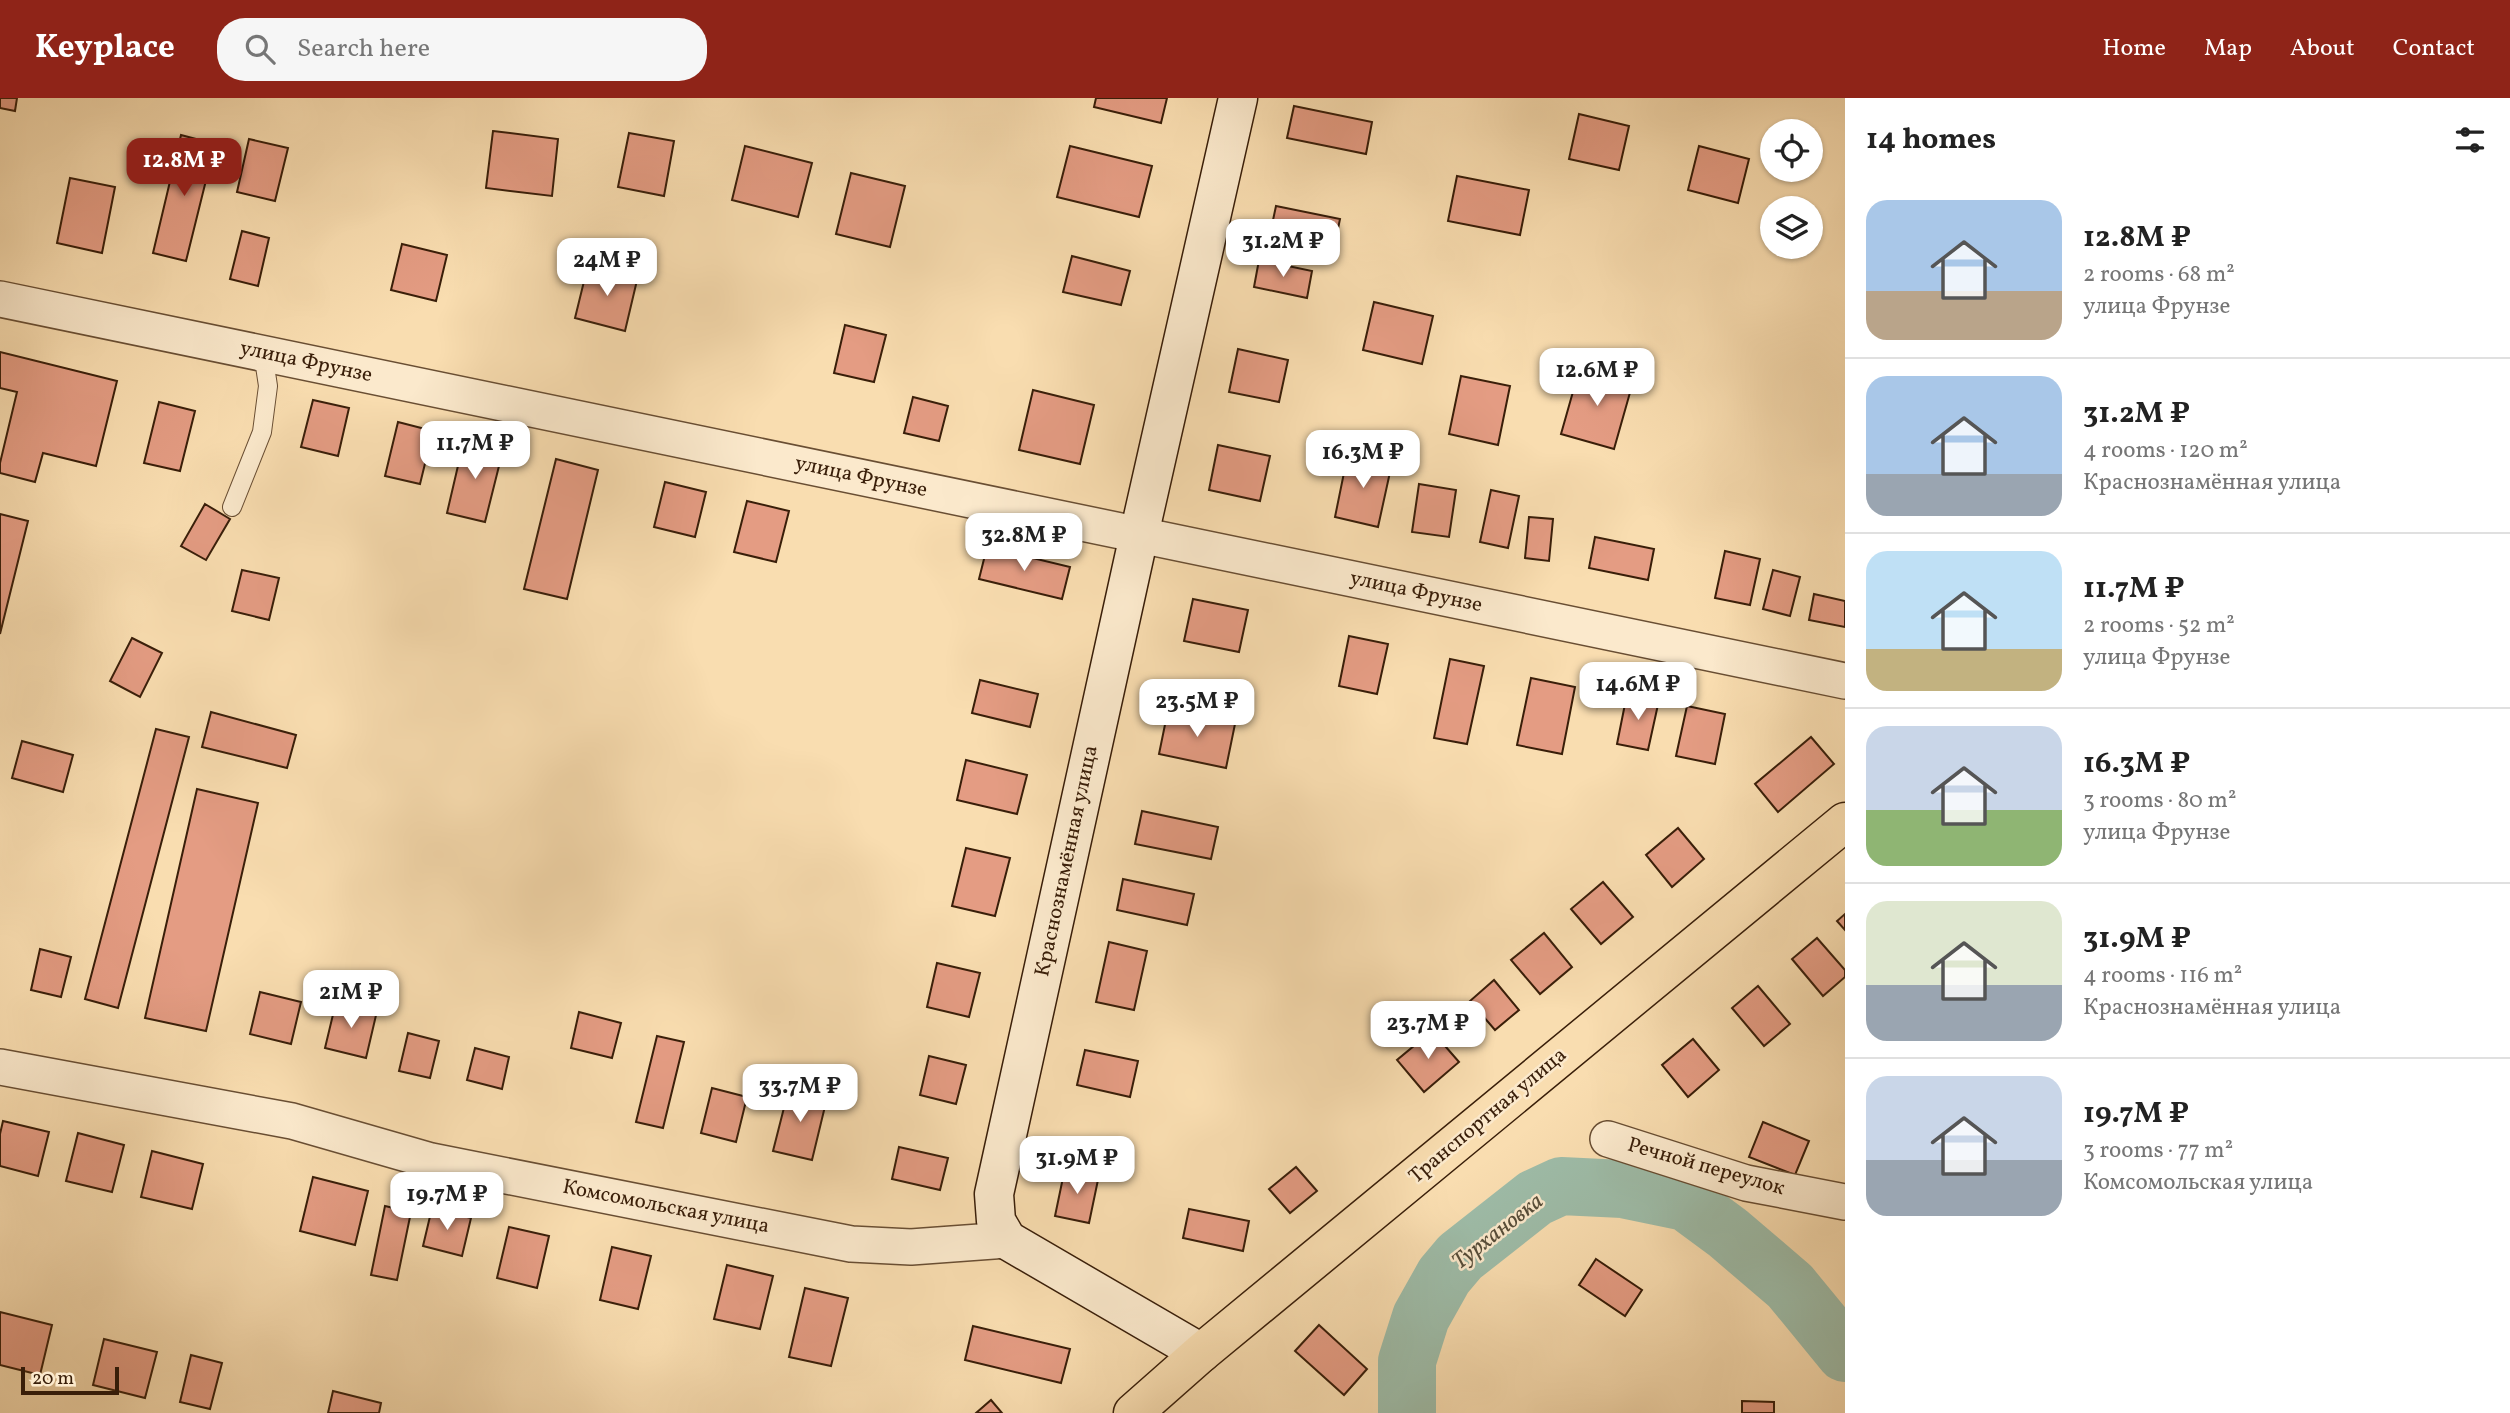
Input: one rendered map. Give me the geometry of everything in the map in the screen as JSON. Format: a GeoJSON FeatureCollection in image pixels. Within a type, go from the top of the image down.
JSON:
{"type":"FeatureCollection","features":[{"type":"Feature","properties":{"kind":"main road","name":"Транспортная улица"},"geometry":{"type":"LineString","coordinates":[[1133,1413],[1201,1353],[1845,822]]}},
{"type":"Feature","properties":{"kind":"street","name":"Краснознамённая улица"},"geometry":{"type":"LineString","coordinates":[[1007,1240],[996,1222],[994,1194],[1238,98]]}},
{"type":"Feature","properties":{"kind":"street","name":"улица Фрунзе"},"geometry":{"type":"LineString","coordinates":[[0,299],[1845,681]]}},
{"type":"Feature","properties":{"kind":"street","name":"Комсомольская улица"},"geometry":{"type":"LineString","coordinates":[[0,1067],[292,1121],[431,1161],[851,1244],[911,1247],[1007,1240]]}},
{"type":"Feature","properties":{"kind":"street","name":"Речной переулок"},"geometry":{"type":"LineString","coordinates":[[1608,1139],[1746,1183],[1845,1202]]}},
{"type":"Feature","properties":{"kind":"street"},"geometry":{"type":"LineString","coordinates":[[1007,1240],[1201,1353]]}},
{"type":"Feature","properties":{"kind":"lane"},"geometry":{"type":"LineString","coordinates":[[232,507],[262,432],[268,386],[263,353]]}},
{"type":"Feature","properties":{"kind":"building"},"geometry":{"type":"Polygon","coordinates":[[[0,98],[17,98],[15,111],[0,108],[0,98]]]}},
{"type":"Feature","properties":{"kind":"building"},"geometry":{"type":"Polygon","coordinates":[[[1096,98],[1167,98],[1161,123],[1094,107],[1096,98]]]}},
{"type":"Feature","properties":{"kind":"building"},"geometry":{"type":"Polygon","coordinates":[[[1294,106],[1372,122],[1366,154],[1287,138],[1294,106]]]}},
{"type":"Feature","properties":{"kind":"building"},"geometry":{"type":"Polygon","coordinates":[[[1579,114],[1629,126],[1619,170],[1569,159],[1579,114]]]}},
{"type":"Feature","properties":{"kind":"building"},"geometry":{"type":"Polygon","coordinates":[[[493,131],[558,139],[552,196],[486,188],[493,131]]]}},
{"type":"Feature","properties":{"kind":"building"},"geometry":{"type":"Polygon","coordinates":[[[629,133],[674,141],[664,196],[618,187],[629,133]]]}},
{"type":"Feature","properties":{"kind":"building"},"geometry":{"type":"Polygon","coordinates":[[[181,135],[215,144],[186,261],[153,253],[181,135]]]}},
{"type":"Feature","properties":{"kind":"building"},"geometry":{"type":"Polygon","coordinates":[[[249,139],[288,148],[275,201],[237,192],[249,139]]]}},
{"type":"Feature","properties":{"kind":"building"},"geometry":{"type":"Polygon","coordinates":[[[745,146],[812,163],[798,217],[732,200],[745,146]]]}},
{"type":"Feature","properties":{"kind":"building"},"geometry":{"type":"Polygon","coordinates":[[[1070,146],[1152,166],[1139,217],[1057,197],[1070,146]]]}},
{"type":"Feature","properties":{"kind":"building"},"geometry":{"type":"Polygon","coordinates":[[[1699,146],[1749,159],[1738,203],[1688,190],[1699,146]]]}},
{"type":"Feature","properties":{"kind":"building"},"geometry":{"type":"Polygon","coordinates":[[[851,173],[905,186],[890,247],[836,234],[851,173]]]}},
{"type":"Feature","properties":{"kind":"building"},"geometry":{"type":"Polygon","coordinates":[[[1457,176],[1529,190],[1520,235],[1448,221],[1457,176]]]}},
{"type":"Feature","properties":{"kind":"building"},"geometry":{"type":"Polygon","coordinates":[[[70,178],[115,187],[102,253],[57,243],[70,178]]]}},
{"type":"Feature","properties":{"kind":"building"},"geometry":{"type":"Polygon","coordinates":[[[1276,206],[1340,219],[1333,253],[1269,239],[1276,206]]]}},
{"type":"Feature","properties":{"kind":"building"},"geometry":{"type":"Polygon","coordinates":[[[242,231],[269,238],[258,286],[230,279],[242,231]]]}},
{"type":"Feature","properties":{"kind":"building"},"geometry":{"type":"Polygon","coordinates":[[[402,244],[447,255],[436,301],[391,290],[402,244]]]}},
{"type":"Feature","properties":{"kind":"building"},"geometry":{"type":"Polygon","coordinates":[[[1072,256],[1130,271],[1121,305],[1063,292],[1072,256]]]}},
{"type":"Feature","properties":{"kind":"building"},"geometry":{"type":"Polygon","coordinates":[[[1259,260],[1312,271],[1307,298],[1254,287],[1259,260]]]}},
{"type":"Feature","properties":{"kind":"building"},"geometry":{"type":"Polygon","coordinates":[[[588,265],[638,276],[625,331],[575,318],[588,265]]]}},
{"type":"Feature","properties":{"kind":"building"},"geometry":{"type":"Polygon","coordinates":[[[1374,302],[1433,316],[1422,364],[1363,350],[1374,302]]]}},
{"type":"Feature","properties":{"kind":"building"},"geometry":{"type":"Polygon","coordinates":[[[845,325],[886,335],[874,382],[834,373],[845,325]]]}},
{"type":"Feature","properties":{"kind":"building"},"geometry":{"type":"Polygon","coordinates":[[[1238,349],[1288,360],[1279,402],[1229,392],[1238,349]]]}},
{"type":"Feature","properties":{"kind":"building"},"geometry":{"type":"Polygon","coordinates":[[[0,352],[117,381],[96,466],[43,453],[35,482],[0,473],[17,392],[0,388],[0,352]]]}},
{"type":"Feature","properties":{"kind":"building"},"geometry":{"type":"Polygon","coordinates":[[[1580,367],[1633,382],[1614,449],[1561,434],[1580,367]]]}},
{"type":"Feature","properties":{"kind":"building"},"geometry":{"type":"Polygon","coordinates":[[[1461,376],[1510,386],[1498,445],[1449,434],[1461,376]]]}},
{"type":"Feature","properties":{"kind":"building"},"geometry":{"type":"Polygon","coordinates":[[[1033,390],[1094,405],[1080,464],[1019,450],[1033,390]]]}},
{"type":"Feature","properties":{"kind":"building"},"geometry":{"type":"Polygon","coordinates":[[[913,397],[948,406],[939,441],[904,433],[913,397]]]}},
{"type":"Feature","properties":{"kind":"building"},"geometry":{"type":"Polygon","coordinates":[[[313,400],[349,408],[338,456],[301,447],[313,400]]]}},
{"type":"Feature","properties":{"kind":"building"},"geometry":{"type":"Polygon","coordinates":[[[159,402],[195,411],[180,471],[144,463],[159,402]]]}},
{"type":"Feature","properties":{"kind":"building"},"geometry":{"type":"Polygon","coordinates":[[[398,422],[433,431],[420,484],[385,476],[398,422]]]}},
{"type":"Feature","properties":{"kind":"building"},"geometry":{"type":"Polygon","coordinates":[[[464,440],[503,450],[485,522],[447,513],[464,440]]]}},
{"type":"Feature","properties":{"kind":"building"},"geometry":{"type":"Polygon","coordinates":[[[1218,445],[1270,456],[1260,501],[1209,490],[1218,445]]]}},
{"type":"Feature","properties":{"kind":"building"},"geometry":{"type":"Polygon","coordinates":[[[1348,453],[1392,463],[1378,527],[1335,517],[1348,453]]]}},
{"type":"Feature","properties":{"kind":"building"},"geometry":{"type":"Polygon","coordinates":[[[556,459],[598,470],[567,599],[524,589],[556,459]]]}},
{"type":"Feature","properties":{"kind":"building"},"geometry":{"type":"Polygon","coordinates":[[[665,482],[706,492],[695,537],[654,527],[665,482]]]}},
{"type":"Feature","properties":{"kind":"building"},"geometry":{"type":"Polygon","coordinates":[[[1419,484],[1456,490],[1449,537],[1412,532],[1419,484]]]}},
{"type":"Feature","properties":{"kind":"building"},"geometry":{"type":"Polygon","coordinates":[[[1491,490],[1519,496],[1508,548],[1480,542],[1491,490]]]}},
{"type":"Feature","properties":{"kind":"building"},"geometry":{"type":"Polygon","coordinates":[[[747,501],[789,511],[776,562],[734,552],[747,501]]]}},
{"type":"Feature","properties":{"kind":"building"},"geometry":{"type":"Polygon","coordinates":[[[205,504],[230,519],[206,560],[181,546],[205,504]]]}},
{"type":"Feature","properties":{"kind":"building"},"geometry":{"type":"Polygon","coordinates":[[[0,514],[28,521],[0,634],[0,514]]]}},
{"type":"Feature","properties":{"kind":"building"},"geometry":{"type":"Polygon","coordinates":[[[1529,517],[1553,519],[1549,561],[1525,558],[1529,517]]]}},
{"type":"Feature","properties":{"kind":"building"},"geometry":{"type":"Polygon","coordinates":[[[1595,537],[1654,549],[1648,580],[1589,568],[1595,537]]]}},
{"type":"Feature","properties":{"kind":"building"},"geometry":{"type":"Polygon","coordinates":[[[987,547],[1070,567],[1062,599],[979,579],[987,547]]]}},
{"type":"Feature","properties":{"kind":"building"},"geometry":{"type":"Polygon","coordinates":[[[1725,551],[1760,559],[1750,605],[1715,598],[1725,551]]]}},
{"type":"Feature","properties":{"kind":"building"},"geometry":{"type":"Polygon","coordinates":[[[242,570],[279,578],[269,620],[232,611],[242,570]]]}},
{"type":"Feature","properties":{"kind":"building"},"geometry":{"type":"Polygon","coordinates":[[[1773,570],[1800,577],[1790,616],[1763,609],[1773,570]]]}},
{"type":"Feature","properties":{"kind":"building"},"geometry":{"type":"Polygon","coordinates":[[[1814,594],[1845,601],[1845,627],[1809,620],[1814,594]]]}},
{"type":"Feature","properties":{"kind":"building"},"geometry":{"type":"Polygon","coordinates":[[[1193,599],[1248,610],[1239,652],[1184,641],[1193,599]]]}},
{"type":"Feature","properties":{"kind":"building"},"geometry":{"type":"Polygon","coordinates":[[[1349,636],[1388,644],[1377,694],[1339,686],[1349,636]]]}},
{"type":"Feature","properties":{"kind":"building"},"geometry":{"type":"Polygon","coordinates":[[[132,638],[162,653],[140,697],[110,681],[132,638]]]}},
{"type":"Feature","properties":{"kind":"building"},"geometry":{"type":"Polygon","coordinates":[[[1450,659],[1484,666],[1467,744],[1434,738],[1450,659]]]}},
{"type":"Feature","properties":{"kind":"building"},"geometry":{"type":"Polygon","coordinates":[[[1531,678],[1575,687],[1562,754],[1517,745],[1531,678]]]}},
{"type":"Feature","properties":{"kind":"building"},"geometry":{"type":"Polygon","coordinates":[[[980,680],[1038,694],[1030,727],[972,713],[980,680]]]}},
{"type":"Feature","properties":{"kind":"building"},"geometry":{"type":"Polygon","coordinates":[[[1627,694],[1659,700],[1648,750],[1617,744],[1627,694]]]}},
{"type":"Feature","properties":{"kind":"building"},"geometry":{"type":"Polygon","coordinates":[[[1687,706],[1725,714],[1715,764],[1676,756],[1687,706]]]}},
{"type":"Feature","properties":{"kind":"building"},"geometry":{"type":"Polygon","coordinates":[[[1168,710],[1235,724],[1226,768],[1159,754],[1168,710]]]}},
{"type":"Feature","properties":{"kind":"building"},"geometry":{"type":"Polygon","coordinates":[[[211,712],[296,735],[287,768],[202,747],[211,712]]]}},
{"type":"Feature","properties":{"kind":"building"},"geometry":{"type":"Polygon","coordinates":[[[156,729],[189,737],[118,1008],[85,999],[156,729]]]}},
{"type":"Feature","properties":{"kind":"building"},"geometry":{"type":"Polygon","coordinates":[[[1811,737],[1834,764],[1778,812],[1755,784],[1811,737]]]}},
{"type":"Feature","properties":{"kind":"building"},"geometry":{"type":"Polygon","coordinates":[[[22,741],[73,755],[63,792],[12,778],[22,741]]]}},
{"type":"Feature","properties":{"kind":"building"},"geometry":{"type":"Polygon","coordinates":[[[966,760],[1027,775],[1017,814],[957,800],[966,760]]]}},
{"type":"Feature","properties":{"kind":"building"},"geometry":{"type":"Polygon","coordinates":[[[197,789],[258,803],[206,1031],[145,1018],[197,789]]]}},
{"type":"Feature","properties":{"kind":"building"},"geometry":{"type":"Polygon","coordinates":[[[1142,811],[1218,827],[1211,859],[1135,844],[1142,811]]]}},
{"type":"Feature","properties":{"kind":"building"},"geometry":{"type":"Polygon","coordinates":[[[1678,828],[1704,859],[1672,887],[1646,855],[1678,828]]]}},
{"type":"Feature","properties":{"kind":"building"},"geometry":{"type":"Polygon","coordinates":[[[966,848],[1010,858],[995,916],[952,906],[966,848]]]}},
{"type":"Feature","properties":{"kind":"building"},"geometry":{"type":"Polygon","coordinates":[[[1123,879],[1194,894],[1187,925],[1117,910],[1123,879]]]}},
{"type":"Feature","properties":{"kind":"building"},"geometry":{"type":"Polygon","coordinates":[[[1603,882],[1633,917],[1601,944],[1571,909],[1603,882]]]}},
{"type":"Feature","properties":{"kind":"building"},"geometry":{"type":"Polygon","coordinates":[[[1845,914],[1845,930],[1837,921],[1845,914]]]}},
{"type":"Feature","properties":{"kind":"building"},"geometry":{"type":"Polygon","coordinates":[[[1544,933],[1572,967],[1540,994],[1511,960],[1544,933]]]}},
{"type":"Feature","properties":{"kind":"building"},"geometry":{"type":"Polygon","coordinates":[[[1817,938],[1845,970],[1845,977],[1823,996],[1792,959],[1817,938]]]}},
{"type":"Feature","properties":{"kind":"building"},"geometry":{"type":"Polygon","coordinates":[[[1109,942],[1147,951],[1134,1010],[1096,1002],[1109,942]]]}},
{"type":"Feature","properties":{"kind":"building"},"geometry":{"type":"Polygon","coordinates":[[[40,949],[71,957],[61,997],[31,990],[40,949]]]}},
{"type":"Feature","properties":{"kind":"building"},"geometry":{"type":"Polygon","coordinates":[[[937,963],[980,973],[969,1017],[927,1007],[937,963]]]}},
{"type":"Feature","properties":{"kind":"building"},"geometry":{"type":"Polygon","coordinates":[[[1494,980],[1519,1010],[1495,1030],[1470,1001],[1494,980]]]}},
{"type":"Feature","properties":{"kind":"building"},"geometry":{"type":"Polygon","coordinates":[[[1758,986],[1790,1024],[1764,1046],[1732,1008],[1758,986]]]}},
{"type":"Feature","properties":{"kind":"building"},"geometry":{"type":"Polygon","coordinates":[[[260,992],[301,1002],[291,1044],[250,1034],[260,992]]]}},
{"type":"Feature","properties":{"kind":"building"},"geometry":{"type":"Polygon","coordinates":[[[336,1002],[377,1011],[366,1058],[325,1048],[336,1002]]]}},
{"type":"Feature","properties":{"kind":"building"},"geometry":{"type":"Polygon","coordinates":[[[579,1012],[621,1023],[612,1058],[571,1048],[579,1012]]]}},
{"type":"Feature","properties":{"kind":"building"},"geometry":{"type":"Polygon","coordinates":[[[1432,1031],[1459,1062],[1424,1092],[1397,1060],[1432,1031]]]}},
{"type":"Feature","properties":{"kind":"building"},"geometry":{"type":"Polygon","coordinates":[[[408,1033],[439,1041],[430,1078],[399,1071],[408,1033]]]}},
{"type":"Feature","properties":{"kind":"building"},"geometry":{"type":"Polygon","coordinates":[[[657,1036],[684,1042],[663,1128],[636,1122],[657,1036]]]}},
{"type":"Feature","properties":{"kind":"building"},"geometry":{"type":"Polygon","coordinates":[[[1693,1039],[1719,1070],[1688,1097],[1662,1065],[1693,1039]]]}},
{"type":"Feature","properties":{"kind":"building"},"geometry":{"type":"Polygon","coordinates":[[[475,1048],[509,1057],[502,1089],[467,1080],[475,1048]]]}},
{"type":"Feature","properties":{"kind":"building"},"geometry":{"type":"Polygon","coordinates":[[[1085,1050],[1138,1061],[1130,1097],[1077,1085],[1085,1050]]]}},
{"type":"Feature","properties":{"kind":"building"},"geometry":{"type":"Polygon","coordinates":[[[929,1056],[966,1065],[956,1104],[920,1095],[929,1056]]]}},
{"type":"Feature","properties":{"kind":"building"},"geometry":{"type":"Polygon","coordinates":[[[712,1088],[747,1097],[736,1142],[701,1133],[712,1088]]]}},
{"type":"Feature","properties":{"kind":"building"},"geometry":{"type":"Polygon","coordinates":[[[789,1088],[827,1098],[812,1160],[773,1151],[789,1088]]]}},
{"type":"Feature","properties":{"kind":"building"},"geometry":{"type":"Polygon","coordinates":[[[3,1121],[49,1132],[38,1176],[0,1166],[0,1134],[3,1121]]]}},
{"type":"Feature","properties":{"kind":"building"},"geometry":{"type":"Polygon","coordinates":[[[1763,1122],[1809,1141],[1795,1175],[1749,1157],[1763,1122]]]}},
{"type":"Feature","properties":{"kind":"building"},"geometry":{"type":"Polygon","coordinates":[[[78,1133],[124,1145],[112,1192],[66,1181],[78,1133]]]}},
{"type":"Feature","properties":{"kind":"building"},"geometry":{"type":"Polygon","coordinates":[[[899,1147],[948,1158],[940,1190],[892,1179],[899,1147]]]}},
{"type":"Feature","properties":{"kind":"building"},"geometry":{"type":"Polygon","coordinates":[[[152,1151],[203,1164],[192,1209],[141,1197],[152,1151]]]}},
{"type":"Feature","properties":{"kind":"building"},"geometry":{"type":"Polygon","coordinates":[[[1296,1167],[1317,1191],[1290,1213],[1269,1189],[1296,1167]]]}},
{"type":"Feature","properties":{"kind":"building"},"geometry":{"type":"Polygon","coordinates":[[[1065,1168],[1099,1175],[1089,1223],[1055,1216],[1065,1168]]]}},
{"type":"Feature","properties":{"kind":"building"},"geometry":{"type":"Polygon","coordinates":[[[313,1177],[368,1191],[355,1245],[300,1231],[313,1177]]]}},
{"type":"Feature","properties":{"kind":"building"},"geometry":{"type":"Polygon","coordinates":[[[385,1206],[411,1212],[397,1280],[371,1275],[385,1206]]]}},
{"type":"Feature","properties":{"kind":"building"},"geometry":{"type":"Polygon","coordinates":[[[432,1208],[471,1218],[462,1256],[423,1246],[432,1208]]]}},
{"type":"Feature","properties":{"kind":"building"},"geometry":{"type":"Polygon","coordinates":[[[1189,1209],[1249,1221],[1243,1251],[1183,1238],[1189,1209]]]}},
{"type":"Feature","properties":{"kind":"building"},"geometry":{"type":"Polygon","coordinates":[[[509,1227],[549,1236],[537,1288],[497,1278],[509,1227]]]}},
{"type":"Feature","properties":{"kind":"building"},"geometry":{"type":"Polygon","coordinates":[[[612,1247],[651,1256],[638,1309],[600,1300],[612,1247]]]}},
{"type":"Feature","properties":{"kind":"building"},"geometry":{"type":"Polygon","coordinates":[[[1596,1259],[1642,1290],[1625,1316],[1579,1285],[1596,1259]]]}},
{"type":"Feature","properties":{"kind":"building"},"geometry":{"type":"Polygon","coordinates":[[[727,1265],[773,1276],[760,1329],[714,1319],[727,1265]]]}},
{"type":"Feature","properties":{"kind":"building"},"geometry":{"type":"Polygon","coordinates":[[[805,1288],[848,1298],[831,1366],[789,1357],[805,1288]]]}},
{"type":"Feature","properties":{"kind":"building"},"geometry":{"type":"Polygon","coordinates":[[[0,1312],[52,1325],[40,1375],[0,1365],[0,1312]]]}},
{"type":"Feature","properties":{"kind":"building"},"geometry":{"type":"Polygon","coordinates":[[[1319,1325],[1367,1369],[1344,1395],[1295,1351],[1319,1325]]]}},
{"type":"Feature","properties":{"kind":"building"},"geometry":{"type":"Polygon","coordinates":[[[973,1326],[1070,1349],[1061,1383],[965,1360],[973,1326]]]}},
{"type":"Feature","properties":{"kind":"building"},"geometry":{"type":"Polygon","coordinates":[[[104,1339],[157,1352],[145,1398],[93,1385],[104,1339]]]}},
{"type":"Feature","properties":{"kind":"building"},"geometry":{"type":"Polygon","coordinates":[[[191,1355],[222,1363],[210,1409],[180,1402],[191,1355]]]}},
{"type":"Feature","properties":{"kind":"building"},"geometry":{"type":"Polygon","coordinates":[[[333,1391],[381,1403],[379,1413],[328,1413],[333,1391]]]}},
{"type":"Feature","properties":{"kind":"building"},"geometry":{"type":"Polygon","coordinates":[[[991,1400],[1002,1413],[976,1413],[991,1400]]]}},
{"type":"Feature","properties":{"kind":"building"},"geometry":{"type":"Polygon","coordinates":[[[1742,1401],[1774,1402],[1774,1413],[1742,1413],[1742,1401]]]}},
{"type":"Feature","properties":{"kind":"waterway","name":"Турхановка"},"geometry":{"type":"LineString","coordinates":[[1407,1413],[1407,1361],[1421,1317],[1444,1276],[1460,1257],[1535,1198],[1561,1186],[1623,1189],[1686,1202],[1728,1233],[1790,1286],[1845,1353]]}}]}
